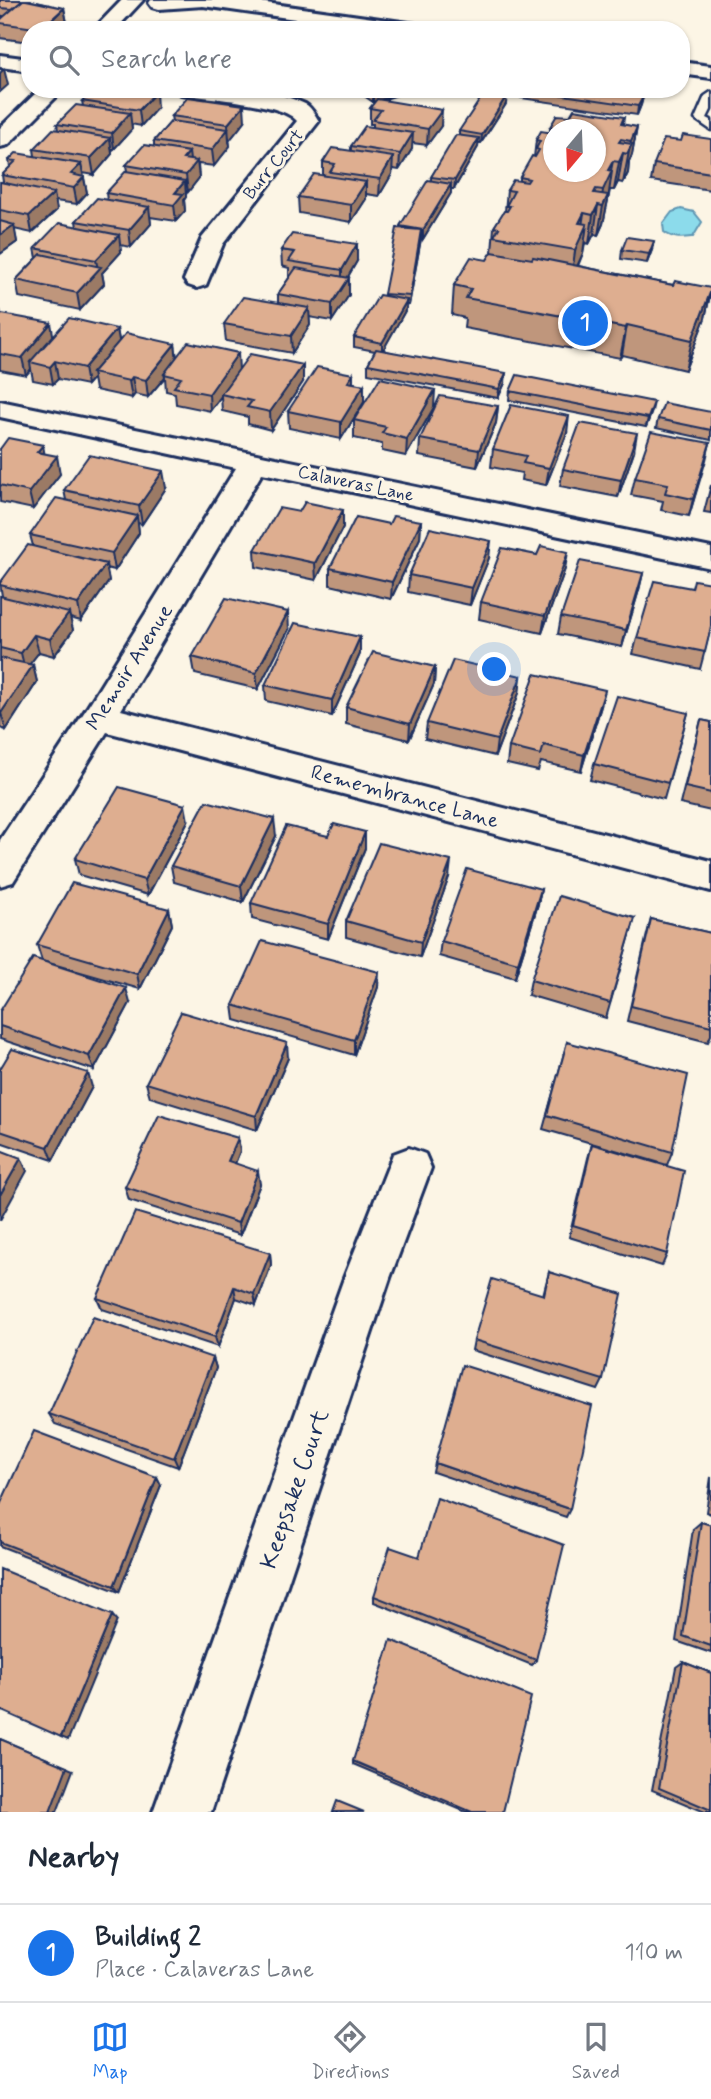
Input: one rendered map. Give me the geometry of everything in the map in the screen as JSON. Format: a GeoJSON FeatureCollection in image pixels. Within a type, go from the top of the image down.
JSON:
{"type":"FeatureCollection","features":[{"type":"Feature","properties":{"kind":"street"},"geometry":{"type":"LineString","coordinates":[[112,21],[133,0]]}},
{"type":"Feature","properties":{"kind":"street"},"geometry":{"type":"LineString","coordinates":[[149,1],[203,0],[352,21]]}},
{"type":"Feature","properties":{"kind":"street"},"geometry":{"type":"LineString","coordinates":[[140,21],[149,1]]}},
{"type":"Feature","properties":{"kind":"street"},"geometry":{"type":"LineString","coordinates":[[149,1],[190,12],[250,21]]}},
{"type":"Feature","properties":{"kind":"street"},"geometry":{"type":"LineString","coordinates":[[0,61],[21,64]]}},
{"type":"Feature","properties":{"kind":"street"},"geometry":{"type":"LineString","coordinates":[[690,69],[711,72]]}},
{"type":"Feature","properties":{"kind":"street"},"geometry":{"type":"LineString","coordinates":[[690,84],[711,88]]}},
{"type":"Feature","properties":{"kind":"street"},"geometry":{"type":"LineString","coordinates":[[0,140],[44,98]]}},
{"type":"Feature","properties":{"kind":"street","name":"Burr Court"},"geometry":{"type":"LineString","coordinates":[[197,279],[211,243],[308,121],[300,110],[279,103],[247,98]]}},
{"type":"Feature","properties":{"kind":"street","name":"Calaveras Lane"},"geometry":{"type":"LineString","coordinates":[[0,409],[711,558]]}},
{"type":"Feature","properties":{"kind":"street","name":"Memoir Avenue"},"geometry":{"type":"LineString","coordinates":[[0,871],[99,717],[255,461]]}},
{"type":"Feature","properties":{"kind":"street","name":"Remembrance Lane"},"geometry":{"type":"LineString","coordinates":[[99,717],[711,876]]}},
{"type":"Feature","properties":{"kind":"street","name":"Keepsake Court"},"geometry":{"type":"LineString","coordinates":[[182,1812],[368,1278],[409,1168]]}},
{"type":"Feature","properties":{"kind":"lane"},"geometry":{"type":"LineString","coordinates":[[711,96],[701,119],[711,126]]}},
{"type":"Feature","properties":{"kind":"water"},"geometry":{"type":"Polygon","coordinates":[[[681,209],[694,212],[702,222],[693,237],[674,237],[664,232],[663,224],[672,212],[681,209]]]}},
{"type":"Feature","properties":{"kind":"building"},"geometry":{"type":"Polygon","coordinates":[[[0,0],[23,0],[12,9],[0,8],[0,0]]]}},
{"type":"Feature","properties":{"kind":"building"},"geometry":{"type":"Polygon","coordinates":[[[23,0],[64,8],[50,21],[21,21],[21,26],[0,23],[0,20],[23,0]]]}},
{"type":"Feature","properties":{"kind":"building"},"geometry":{"type":"Polygon","coordinates":[[[85,98],[150,98],[139,110],[82,101],[85,98]]]}},
{"type":"Feature","properties":{"kind":"building"},"geometry":{"type":"Polygon","coordinates":[[[187,98],[244,105],[228,124],[171,116],[187,98]]]}},
{"type":"Feature","properties":{"kind":"building"},"geometry":{"type":"Polygon","coordinates":[[[481,98],[505,98],[482,135],[459,131],[481,98]]]}},
{"type":"Feature","properties":{"kind":"building"},"geometry":{"type":"Polygon","coordinates":[[[583,98],[642,98],[638,106],[583,98]]]}},
{"type":"Feature","properties":{"kind":"building"},"geometry":{"type":"Polygon","coordinates":[[[377,99],[442,110],[428,129],[373,120],[381,110],[370,108],[377,99]]]}},
{"type":"Feature","properties":{"kind":"building"},"geometry":{"type":"Polygon","coordinates":[[[76,105],[130,113],[112,133],[57,124],[76,105]]]}},
{"type":"Feature","properties":{"kind":"building"},"geometry":{"type":"Polygon","coordinates":[[[574,109],[624,117],[621,124],[637,127],[631,141],[621,139],[619,142],[632,144],[619,162],[613,161],[608,170],[612,171],[603,190],[596,189],[594,193],[608,195],[603,206],[598,205],[593,215],[584,213],[579,223],[587,224],[575,250],[494,236],[499,228],[494,227],[510,206],[506,206],[514,191],[507,190],[513,180],[527,182],[529,179],[520,177],[532,156],[535,157],[539,150],[536,149],[540,141],[536,140],[541,131],[543,182],[606,182],[606,119],[555,119],[557,115],[570,116],[574,109]]]}},
{"type":"Feature","properties":{"kind":"building"},"geometry":{"type":"Polygon","coordinates":[[[171,121],[228,129],[212,150],[154,141],[171,121]]]}},
{"type":"Feature","properties":{"kind":"building"},"geometry":{"type":"Polygon","coordinates":[[[365,126],[413,133],[400,154],[351,146],[365,126]]]}},
{"type":"Feature","properties":{"kind":"building"},"geometry":{"type":"Polygon","coordinates":[[[53,129],[110,138],[91,158],[34,149],[53,129]]]}},
{"type":"Feature","properties":{"kind":"building"},"geometry":{"type":"Polygon","coordinates":[[[456,135],[479,138],[455,180],[431,177],[456,135]]]}},
{"type":"Feature","properties":{"kind":"building"},"geometry":{"type":"Polygon","coordinates":[[[683,135],[711,139],[711,173],[654,164],[664,139],[681,141],[683,135]]]}},
{"type":"Feature","properties":{"kind":"building"},"geometry":{"type":"Polygon","coordinates":[[[144,145],[189,152],[183,159],[197,161],[186,175],[126,165],[144,145]]]}},
{"type":"Feature","properties":{"kind":"building"},"geometry":{"type":"Polygon","coordinates":[[[332,148],[393,157],[380,179],[330,172],[335,164],[323,162],[332,148]]]}},
{"type":"Feature","properties":{"kind":"building"},"geometry":{"type":"Polygon","coordinates":[[[16,153],[81,164],[71,174],[84,177],[74,188],[2,175],[16,161],[9,160],[16,153]]]}},
{"type":"Feature","properties":{"kind":"building"},"geometry":{"type":"Polygon","coordinates":[[[126,171],[185,181],[175,193],[183,194],[174,205],[106,193],[126,171]]]}},
{"type":"Feature","properties":{"kind":"building"},"geometry":{"type":"Polygon","coordinates":[[[314,174],[366,182],[351,205],[298,197],[314,174]]]}},
{"type":"Feature","properties":{"kind":"building"},"geometry":{"type":"Polygon","coordinates":[[[428,180],[451,184],[423,230],[400,226],[428,180]]]}},
{"type":"Feature","properties":{"kind":"building"},"geometry":{"type":"Polygon","coordinates":[[[0,182],[54,193],[29,216],[0,210],[0,182]]]}},
{"type":"Feature","properties":{"kind":"building"},"geometry":{"type":"Polygon","coordinates":[[[97,198],[149,207],[129,230],[76,221],[97,198]]]}},
{"type":"Feature","properties":{"kind":"building"},"geometry":{"type":"Polygon","coordinates":[[[0,221],[14,225],[0,235],[0,221]]]}},
{"type":"Feature","properties":{"kind":"building"},"geometry":{"type":"Polygon","coordinates":[[[59,223],[119,235],[96,260],[35,248],[59,223]]]}},
{"type":"Feature","properties":{"kind":"building"},"geometry":{"type":"Polygon","coordinates":[[[397,228],[421,230],[410,296],[384,294],[397,228]]]}},
{"type":"Feature","properties":{"kind":"building"},"geometry":{"type":"Polygon","coordinates":[[[292,234],[357,244],[342,270],[289,261],[295,252],[281,250],[292,234]]]}},
{"type":"Feature","properties":{"kind":"building"},"geometry":{"type":"Polygon","coordinates":[[[627,237],[654,241],[649,254],[622,250],[627,237]]]}},
{"type":"Feature","properties":{"kind":"building"},"geometry":{"type":"Polygon","coordinates":[[[492,252],[532,259],[533,257],[673,285],[675,281],[711,290],[692,340],[627,325],[626,328],[466,298],[471,289],[454,285],[471,257],[487,260],[492,252]]]}},
{"type":"Feature","properties":{"kind":"building"},"geometry":{"type":"Polygon","coordinates":[[[41,254],[101,267],[77,293],[16,280],[41,254]]]}},
{"type":"Feature","properties":{"kind":"building"},"geometry":{"type":"Polygon","coordinates":[[[296,268],[349,278],[332,304],[278,294],[296,268]]]}},
{"type":"Feature","properties":{"kind":"building"},"geometry":{"type":"Polygon","coordinates":[[[379,295],[407,300],[382,343],[354,337],[379,295]]]}},
{"type":"Feature","properties":{"kind":"building"},"geometry":{"type":"Polygon","coordinates":[[[243,297],[309,308],[291,336],[224,324],[243,297]]]}},
{"type":"Feature","properties":{"kind":"building"},"geometry":{"type":"Polygon","coordinates":[[[2,314],[51,323],[22,358],[0,354],[2,314]]]}},
{"type":"Feature","properties":{"kind":"building"},"geometry":{"type":"Polygon","coordinates":[[[69,318],[117,329],[84,368],[55,361],[50,367],[30,362],[69,318]]]}},
{"type":"Feature","properties":{"kind":"building"},"geometry":{"type":"Polygon","coordinates":[[[126,333],[175,344],[146,380],[132,377],[129,381],[92,373],[126,333]]]}},
{"type":"Feature","properties":{"kind":"building"},"geometry":{"type":"Polygon","coordinates":[[[188,342],[238,353],[209,394],[174,387],[181,378],[164,374],[188,342]]]}},
{"type":"Feature","properties":{"kind":"building"},"geometry":{"type":"Polygon","coordinates":[[[376,349],[506,373],[499,389],[368,364],[376,349]]]}},
{"type":"Feature","properties":{"kind":"building"},"geometry":{"type":"Polygon","coordinates":[[[250,354],[303,365],[270,412],[247,407],[252,401],[221,394],[250,354]]]}},
{"type":"Feature","properties":{"kind":"building"},"geometry":{"type":"Polygon","coordinates":[[[317,367],[353,374],[348,382],[364,385],[341,422],[288,411],[317,367]]]}},
{"type":"Feature","properties":{"kind":"building"},"geometry":{"type":"Polygon","coordinates":[[[517,375],[654,402],[648,418],[510,391],[517,375]]]}},
{"type":"Feature","properties":{"kind":"building"},"geometry":{"type":"Polygon","coordinates":[[[380,378],[435,390],[407,439],[382,433],[386,427],[354,420],[380,378]]]}},
{"type":"Feature","properties":{"kind":"building"},"geometry":{"type":"Polygon","coordinates":[[[440,396],[498,406],[479,450],[420,439],[440,396]]]}},
{"type":"Feature","properties":{"kind":"building"},"geometry":{"type":"Polygon","coordinates":[[[664,403],[711,412],[711,430],[658,419],[664,403]]]}},
{"type":"Feature","properties":{"kind":"building"},"geometry":{"type":"Polygon","coordinates":[[[511,405],[569,416],[549,468],[523,463],[526,456],[493,449],[511,405]]]}},
{"type":"Feature","properties":{"kind":"building"},"geometry":{"type":"Polygon","coordinates":[[[580,423],[637,433],[621,480],[563,469],[580,423]]]}},
{"type":"Feature","properties":{"kind":"building"},"geometry":{"type":"Polygon","coordinates":[[[651,432],[710,443],[693,499],[665,493],[668,484],[635,478],[651,432]]]}},
{"type":"Feature","properties":{"kind":"building"},"geometry":{"type":"Polygon","coordinates":[[[8,438],[43,445],[37,452],[57,456],[29,492],[0,485],[0,449],[8,438]]]}},
{"type":"Feature","properties":{"kind":"building"},"geometry":{"type":"Polygon","coordinates":[[[89,455],[163,471],[139,506],[64,490],[89,455]]]}},
{"type":"Feature","properties":{"kind":"building"},"geometry":{"type":"Polygon","coordinates":[[[56,498],[137,516],[112,553],[30,535],[56,498]]]}},
{"type":"Feature","properties":{"kind":"building"},"geometry":{"type":"Polygon","coordinates":[[[305,502],[343,510],[315,563],[255,550],[279,508],[299,512],[305,502]]]}},
{"type":"Feature","properties":{"kind":"building"},"geometry":{"type":"Polygon","coordinates":[[[393,516],[421,521],[392,582],[330,568],[356,517],[389,524],[393,516]]]}},
{"type":"Feature","properties":{"kind":"building"},"geometry":{"type":"Polygon","coordinates":[[[430,528],[491,541],[472,588],[409,575],[430,528]]]}},
{"type":"Feature","properties":{"kind":"building"},"geometry":{"type":"Polygon","coordinates":[[[28,545],[106,564],[78,604],[0,585],[28,545]]]}},
{"type":"Feature","properties":{"kind":"building"},"geometry":{"type":"Polygon","coordinates":[[[541,546],[568,552],[545,616],[481,602],[502,548],[537,555],[541,546]]]}},
{"type":"Feature","properties":{"kind":"building"},"geometry":{"type":"Polygon","coordinates":[[[580,561],[643,573],[626,630],[561,617],[580,561]]]}},
{"type":"Feature","properties":{"kind":"building"},"geometry":{"type":"Polygon","coordinates":[[[694,580],[711,583],[711,627],[705,652],[637,638],[654,581],[692,588],[694,580]]]}},
{"type":"Feature","properties":{"kind":"building"},"geometry":{"type":"Polygon","coordinates":[[[0,596],[69,613],[50,639],[34,635],[21,653],[0,648],[0,596]]]}},
{"type":"Feature","properties":{"kind":"building"},"geometry":{"type":"Polygon","coordinates":[[[226,598],[288,612],[256,673],[192,657],[226,598]]]}},
{"type":"Feature","properties":{"kind":"building"},"geometry":{"type":"Polygon","coordinates":[[[295,623],[360,637],[332,700],[265,685],[295,623]]]}},
{"type":"Feature","properties":{"kind":"building"},"geometry":{"type":"Polygon","coordinates":[[[373,652],[435,667],[410,724],[346,707],[373,652]]]}},
{"type":"Feature","properties":{"kind":"building"},"geometry":{"type":"Polygon","coordinates":[[[0,658],[33,665],[1,713],[0,713],[0,658]]]}},
{"type":"Feature","properties":{"kind":"building"},"geometry":{"type":"Polygon","coordinates":[[[453,660],[521,676],[497,740],[427,723],[453,660]]]}},
{"type":"Feature","properties":{"kind":"building"},"geometry":{"type":"Polygon","coordinates":[[[535,674],[605,690],[584,755],[544,745],[541,755],[509,747],[535,674]]]}},
{"type":"Feature","properties":{"kind":"building"},"geometry":{"type":"Polygon","coordinates":[[[617,696],[688,713],[668,783],[594,764],[617,696]]]}},
{"type":"Feature","properties":{"kind":"building"},"geometry":{"type":"Polygon","coordinates":[[[701,720],[711,722],[711,793],[685,787],[701,720]]]}},
{"type":"Feature","properties":{"kind":"building"},"geometry":{"type":"Polygon","coordinates":[[[119,787],[185,805],[144,880],[75,859],[119,787]]]}},
{"type":"Feature","properties":{"kind":"building"},"geometry":{"type":"Polygon","coordinates":[[[206,801],[274,819],[241,886],[171,866],[206,801]]]}},
{"type":"Feature","properties":{"kind":"building"},"geometry":{"type":"Polygon","coordinates":[[[334,824],[365,832],[328,924],[251,903],[286,826],[328,836],[334,824]]]}},
{"type":"Feature","properties":{"kind":"building"},"geometry":{"type":"Polygon","coordinates":[[[379,843],[451,861],[421,942],[346,921],[379,843]]]}},
{"type":"Feature","properties":{"kind":"building"},"geometry":{"type":"Polygon","coordinates":[[[467,869],[541,889],[518,963],[441,941],[467,869]]]}},
{"type":"Feature","properties":{"kind":"building"},"geometry":{"type":"Polygon","coordinates":[[[72,883],[169,909],[137,974],[37,945],[72,883]]]}},
{"type":"Feature","properties":{"kind":"building"},"geometry":{"type":"Polygon","coordinates":[[[559,896],[635,918],[610,1003],[531,980],[559,896]]]}},
{"type":"Feature","properties":{"kind":"building"},"geometry":{"type":"Polygon","coordinates":[[[651,919],[711,933],[711,1026],[631,1006],[651,919]]]}},
{"type":"Feature","properties":{"kind":"building"},"geometry":{"type":"Polygon","coordinates":[[[262,941],[379,972],[354,1040],[233,1005],[262,941]]]}},
{"type":"Feature","properties":{"kind":"building"},"geometry":{"type":"Polygon","coordinates":[[[33,958],[126,988],[89,1056],[0,1026],[0,1011],[33,958]]]}},
{"type":"Feature","properties":{"kind":"building"},"geometry":{"type":"Polygon","coordinates":[[[181,1012],[287,1043],[256,1116],[146,1083],[181,1012]]]}},
{"type":"Feature","properties":{"kind":"building"},"geometry":{"type":"Polygon","coordinates":[[[567,1042],[688,1075],[672,1152],[547,1115],[567,1042]]]}},
{"type":"Feature","properties":{"kind":"building"},"geometry":{"type":"Polygon","coordinates":[[[12,1049],[88,1073],[48,1147],[0,1131],[0,1069],[12,1049]]]}},
{"type":"Feature","properties":{"kind":"building"},"geometry":{"type":"Polygon","coordinates":[[[159,1115],[238,1138],[228,1161],[258,1171],[238,1223],[125,1187],[159,1115]]]}},
{"type":"Feature","properties":{"kind":"building"},"geometry":{"type":"Polygon","coordinates":[[[592,1144],[684,1171],[667,1254],[573,1225],[592,1144]]]}},
{"type":"Feature","properties":{"kind":"building"},"geometry":{"type":"Polygon","coordinates":[[[0,1150],[21,1158],[0,1195],[0,1150]]]}},
{"type":"Feature","properties":{"kind":"building"},"geometry":{"type":"Polygon","coordinates":[[[135,1212],[270,1253],[254,1294],[234,1287],[215,1337],[97,1298],[135,1212]]]}},
{"type":"Feature","properties":{"kind":"building"},"geometry":{"type":"Polygon","coordinates":[[[549,1272],[622,1294],[603,1380],[474,1340],[492,1279],[544,1295],[549,1272]]]}},
{"type":"Feature","properties":{"kind":"building"},"geometry":{"type":"Polygon","coordinates":[[[93,1317],[213,1358],[174,1458],[49,1414],[93,1317]]]}},
{"type":"Feature","properties":{"kind":"building"},"geometry":{"type":"Polygon","coordinates":[[[462,1365],[592,1406],[570,1509],[435,1463],[462,1365]]]}},
{"type":"Feature","properties":{"kind":"building"},"geometry":{"type":"Polygon","coordinates":[[[34,1431],[157,1477],[114,1586],[0,1542],[0,1505],[34,1431]]]}},
{"type":"Feature","properties":{"kind":"building"},"geometry":{"type":"Polygon","coordinates":[[[437,1498],[564,1545],[536,1660],[374,1596],[390,1547],[419,1557],[437,1498]]]}},
{"type":"Feature","properties":{"kind":"building"},"geometry":{"type":"Polygon","coordinates":[[[701,1522],[711,1525],[711,1646],[683,1636],[701,1522]]]}},
{"type":"Feature","properties":{"kind":"building"},"geometry":{"type":"Polygon","coordinates":[[[0,1569],[112,1615],[61,1737],[0,1710],[0,1569]]]}},
{"type":"Feature","properties":{"kind":"building"},"geometry":{"type":"Polygon","coordinates":[[[391,1640],[531,1697],[503,1812],[472,1812],[353,1761],[391,1640]]]}},
{"type":"Feature","properties":{"kind":"building"},"geometry":{"type":"Polygon","coordinates":[[[683,1662],[711,1673],[711,1810],[659,1788],[683,1662]]]}},
{"type":"Feature","properties":{"kind":"building"},"geometry":{"type":"Polygon","coordinates":[[[0,1739],[67,1767],[50,1812],[0,1812],[0,1739]]]}},
{"type":"Feature","properties":{"kind":"building"},"geometry":{"type":"Polygon","coordinates":[[[337,1801],[364,1812],[333,1812],[337,1801]]]}},
{"type":"Feature","properties":{"kind":"place","name":"Building 2"},"geometry":{"type":"Point","coordinates":[585,323]}}]}
